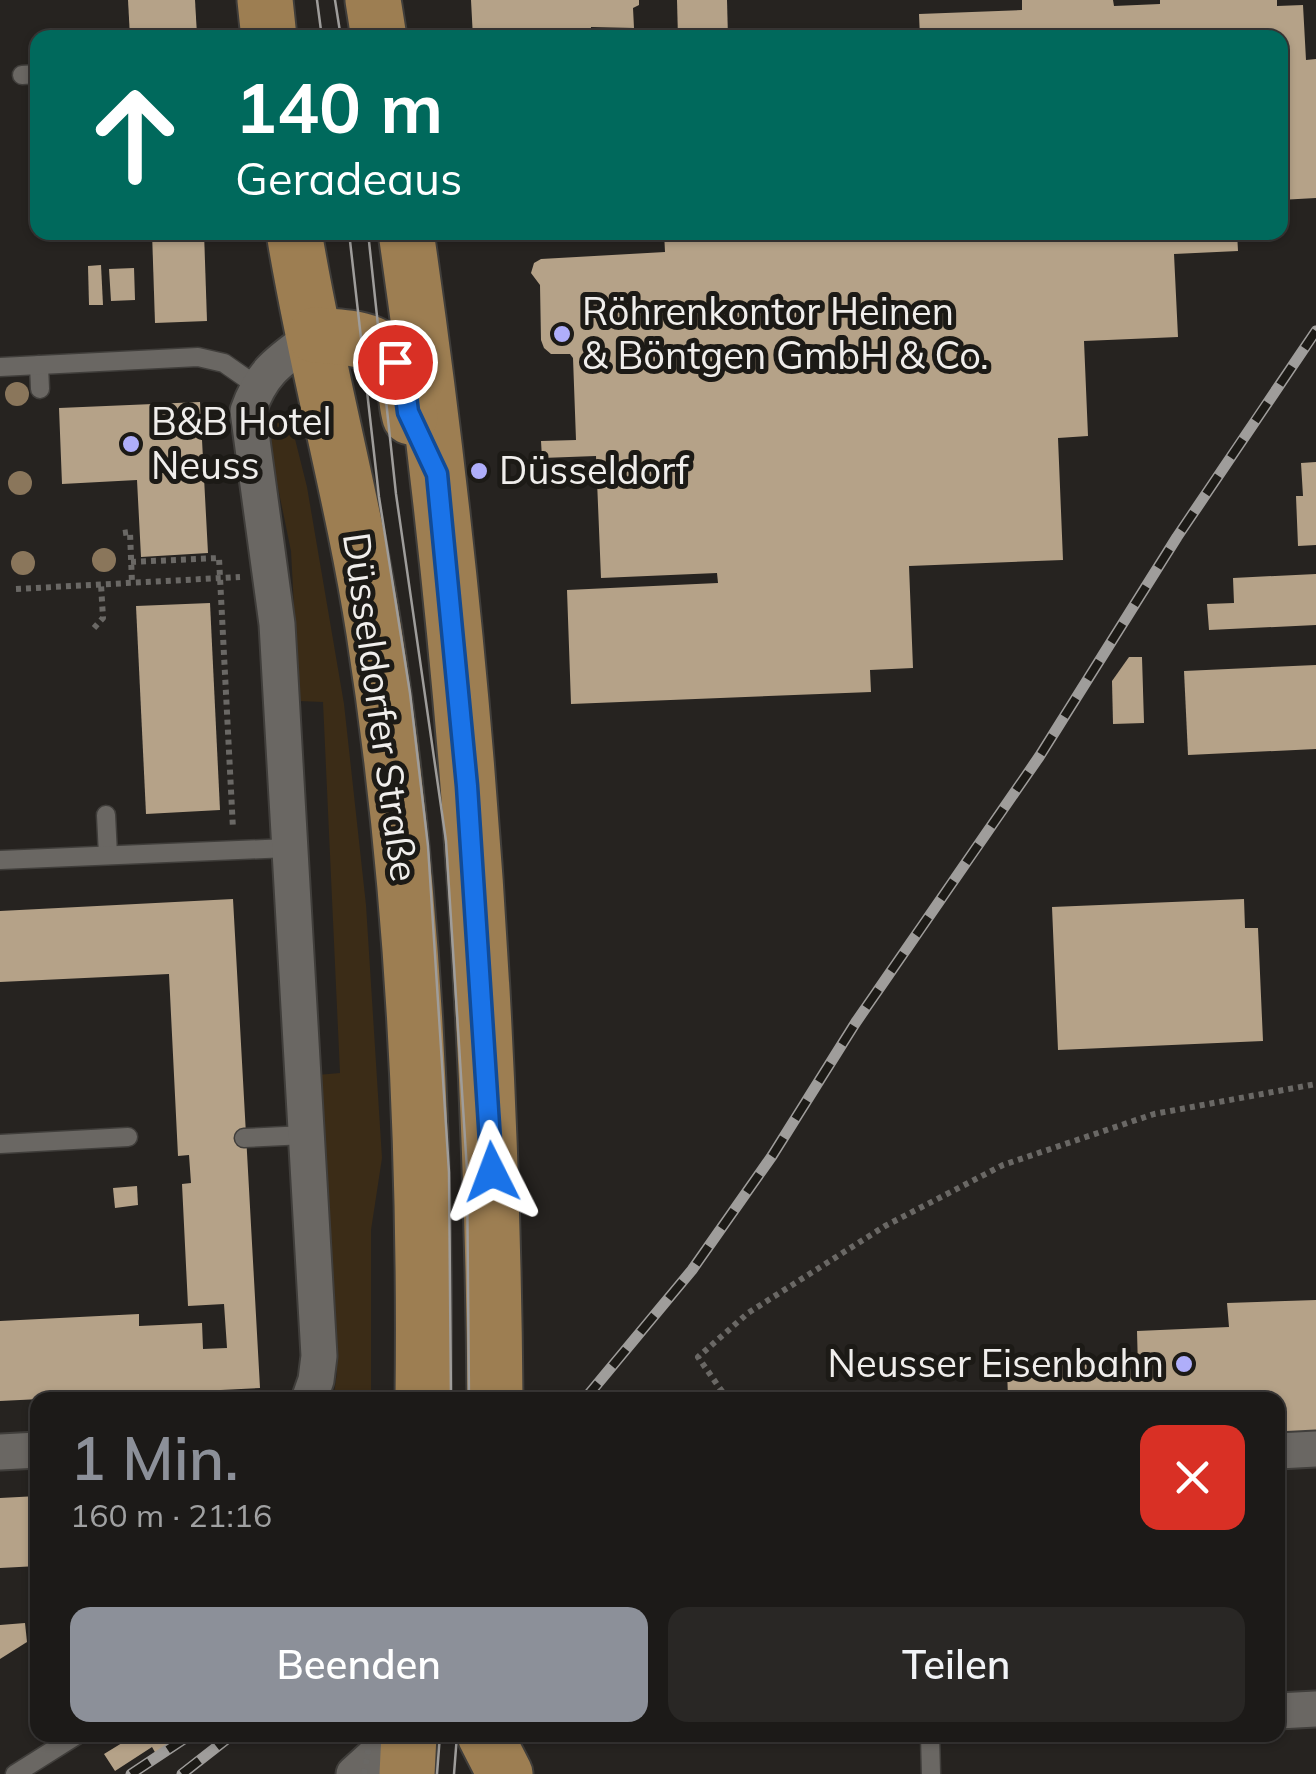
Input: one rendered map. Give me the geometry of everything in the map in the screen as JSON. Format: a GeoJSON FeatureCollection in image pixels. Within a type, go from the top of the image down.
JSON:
{"type":"FeatureCollection","features":[{"type":"Feature","properties":{"kind":"main road"},"geometry":{"type":"LineString","coordinates":[[265,0],[269,30]]}},
{"type":"Feature","properties":{"kind":"main road"},"geometry":{"type":"LineString","coordinates":[[373,0],[378,30]]}},
{"type":"Feature","properties":{"kind":"main road","name":"Düsseldorfer Straße"},"geometry":{"type":"LineString","coordinates":[[296,240],[374,628],[405,862],[418,1046],[424,1226],[423,1392]]}},
{"type":"Feature","properties":{"kind":"main road"},"geometry":{"type":"LineString","coordinates":[[315,335],[375,293],[395,271],[406,240]]}},
{"type":"Feature","properties":{"kind":"main road","name":"Düsseldorfer Straße"},"geometry":{"type":"LineString","coordinates":[[408,240],[437,474],[484,1012],[494,1208],[495,1392]]}},
{"type":"Feature","properties":{"kind":"main road"},"geometry":{"type":"LineString","coordinates":[[315,335],[362,338],[381,346],[404,381],[408,412],[437,474]]}},
{"type":"Feature","properties":{"kind":"main road"},"geometry":{"type":"LineString","coordinates":[[482,1774],[484,1742]]}},
{"type":"Feature","properties":{"kind":"main road"},"geometry":{"type":"LineString","coordinates":[[488,1742],[505,1774]]}},
{"type":"Feature","properties":{"kind":"street"},"geometry":{"type":"LineString","coordinates":[[312,1392],[319,1356],[272,576],[248,412],[256,386],[278,362],[315,335]]}},
{"type":"Feature","properties":{"kind":"street"},"geometry":{"type":"LineString","coordinates":[[1285,1450],[1316,1449]]}},
{"type":"Feature","properties":{"kind":"street"},"geometry":{"type":"LineString","coordinates":[[0,1452],[30,1450]]}},
{"type":"Feature","properties":{"kind":"street"},"geometry":{"type":"LineString","coordinates":[[1285,1711],[1316,1709]]}},
{"type":"Feature","properties":{"kind":"street"},"geometry":{"type":"LineString","coordinates":[[354,1774],[394,1757]]}},
{"type":"Feature","properties":{"kind":"lane"},"geometry":{"type":"LineString","coordinates":[[0,367],[198,357],[224,363],[256,386]]}},
{"type":"Feature","properties":{"kind":"lane"},"geometry":{"type":"LineString","coordinates":[[39,365],[40,388]]}},
{"type":"Feature","properties":{"kind":"lane"},"geometry":{"type":"LineString","coordinates":[[106,815],[108,855]]}},
{"type":"Feature","properties":{"kind":"lane"},"geometry":{"type":"LineString","coordinates":[[0,860],[288,848]]}},
{"type":"Feature","properties":{"kind":"lane"},"geometry":{"type":"LineString","coordinates":[[244,1138],[305,1135]]}},
{"type":"Feature","properties":{"kind":"lane"},"geometry":{"type":"LineString","coordinates":[[0,1144],[128,1137]]}},
{"type":"Feature","properties":{"kind":"lane"},"geometry":{"type":"LineString","coordinates":[[15,1774],[66,1742]]}},
{"type":"Feature","properties":{"kind":"lane"},"geometry":{"type":"LineString","coordinates":[[930,1742],[931,1774]]}},
{"type":"Feature","properties":{"kind":"path"},"geometry":{"type":"LineString","coordinates":[[123,533],[130,532],[132,583]]}},
{"type":"Feature","properties":{"kind":"path"},"geometry":{"type":"LineString","coordinates":[[132,562],[219,558],[234,850]]}},
{"type":"Feature","properties":{"kind":"path"},"geometry":{"type":"LineString","coordinates":[[16,588],[272,576]]}},
{"type":"Feature","properties":{"kind":"path"},"geometry":{"type":"LineString","coordinates":[[94,628],[103,618],[101,584]]}},
{"type":"Feature","properties":{"kind":"path"},"geometry":{"type":"LineString","coordinates":[[722,1392],[698,1357],[748,1313],[885,1226],[1003,1164],[1154,1114],[1316,1084]]}},
{"type":"Feature","properties":{"kind":"shaded area"},"geometry":{"type":"Polygon","coordinates":[[[277,420],[294,435],[307,487],[344,704],[366,905],[382,1158],[371,1230],[371,1392],[334,1392],[337,1373],[317,1075],[340,1073],[323,702],[299,701],[291,551],[270,426],[277,420]]]}},
{"type":"Feature","properties":{"kind":"building"},"geometry":{"type":"Polygon","coordinates":[[[128,0],[195,0],[197,30],[130,30],[128,0]]]}},
{"type":"Feature","properties":{"kind":"building"},"geometry":{"type":"Polygon","coordinates":[[[471,0],[639,0],[633,8],[634,28],[473,30],[471,0]]]}},
{"type":"Feature","properties":{"kind":"building"},"geometry":{"type":"Polygon","coordinates":[[[677,0],[727,0],[728,30],[678,30],[677,0]]]}},
{"type":"Feature","properties":{"kind":"building"},"geometry":{"type":"Polygon","coordinates":[[[1022,0],[1113,0],[1114,6],[1160,4],[1160,0],[1277,0],[1277,6],[1303,5],[1306,60],[1316,59],[1316,198],[1288,200],[1288,30],[920,30],[919,14],[1022,10],[1022,0]]]}},
{"type":"Feature","properties":{"kind":"building"},"geometry":{"type":"Polygon","coordinates":[[[152,240],[204,240],[207,321],[155,323],[152,240]]]}},
{"type":"Feature","properties":{"kind":"building"},"geometry":{"type":"Polygon","coordinates":[[[664,240],[1237,240],[1238,251],[1174,254],[1178,337],[1084,341],[1088,436],[1058,438],[1063,560],[909,566],[913,668],[870,670],[871,692],[571,704],[567,590],[718,583],[717,573],[601,578],[596,456],[542,458],[541,441],[576,440],[573,358],[570,354],[551,354],[544,348],[540,285],[531,273],[534,263],[541,259],[665,252],[664,240]]]}},
{"type":"Feature","properties":{"kind":"building"},"geometry":{"type":"Polygon","coordinates":[[[101,265],[103,305],[89,305],[88,266],[101,265]]]}},
{"type":"Feature","properties":{"kind":"building"},"geometry":{"type":"Polygon","coordinates":[[[134,268],[135,300],[111,301],[109,269],[134,268]]]}},
{"type":"Feature","properties":{"kind":"building","name":"B&B Hotel Neuss"},"geometry":{"type":"Polygon","coordinates":[[[200,402],[208,553],[141,557],[137,480],[62,484],[59,408],[200,402]]]}},
{"type":"Feature","properties":{"kind":"building"},"geometry":{"type":"Polygon","coordinates":[[[1316,462],[1316,545],[1298,546],[1296,496],[1303,496],[1301,463],[1316,462]]]}},
{"type":"Feature","properties":{"kind":"building"},"geometry":{"type":"Polygon","coordinates":[[[1316,574],[1316,625],[1209,630],[1207,604],[1234,603],[1233,578],[1316,574]]]}},
{"type":"Feature","properties":{"kind":"building"},"geometry":{"type":"Polygon","coordinates":[[[210,603],[220,810],[146,814],[136,606],[210,603]]]}},
{"type":"Feature","properties":{"kind":"building"},"geometry":{"type":"Polygon","coordinates":[[[1129,657],[1142,657],[1144,723],[1113,724],[1112,681],[1129,657]]]}},
{"type":"Feature","properties":{"kind":"building"},"geometry":{"type":"Polygon","coordinates":[[[1316,665],[1316,749],[1188,755],[1184,671],[1316,665]]]}},
{"type":"Feature","properties":{"kind":"building"},"geometry":{"type":"Polygon","coordinates":[[[233,899],[260,1388],[30,1392],[30,1400],[0,1401],[0,1321],[139,1314],[139,1326],[202,1323],[203,1349],[227,1348],[224,1304],[188,1306],[182,1184],[191,1183],[189,1155],[178,1156],[169,974],[0,982],[0,911],[233,899]]]}},
{"type":"Feature","properties":{"kind":"building"},"geometry":{"type":"Polygon","coordinates":[[[1244,899],[1245,928],[1258,928],[1263,1041],[1058,1050],[1052,907],[1244,899]]]}},
{"type":"Feature","properties":{"kind":"building"},"geometry":{"type":"Polygon","coordinates":[[[137,1186],[138,1205],[115,1208],[113,1188],[137,1186]]]}},
{"type":"Feature","properties":{"kind":"building"},"geometry":{"type":"Polygon","coordinates":[[[1316,1300],[1316,1446],[1285,1447],[1285,1392],[1008,1392],[1007,1368],[1029,1367],[1029,1362],[1091,1359],[1092,1370],[1138,1368],[1137,1331],[1229,1327],[1227,1303],[1316,1300]]]}},
{"type":"Feature","properties":{"kind":"building"},"geometry":{"type":"Polygon","coordinates":[[[30,1496],[30,1566],[0,1568],[0,1498],[30,1496]]]}},
{"type":"Feature","properties":{"kind":"building"},"geometry":{"type":"Polygon","coordinates":[[[25,1623],[27,1642],[0,1659],[0,1625],[25,1623]]]}},
{"type":"Feature","properties":{"kind":"building"},"geometry":{"type":"Polygon","coordinates":[[[124,1742],[174,1743],[156,1754],[152,1747],[115,1771],[104,1754],[124,1742]]]}},
{"type":"Feature","properties":{"kind":"tram line"},"geometry":{"type":"LineString","coordinates":[[317,0],[321,30]]}},
{"type":"Feature","properties":{"kind":"tram line"},"geometry":{"type":"LineString","coordinates":[[335,0],[340,30]]}},
{"type":"Feature","properties":{"kind":"tram line"},"geometry":{"type":"LineString","coordinates":[[350,240],[379,497],[410,693],[428,846],[449,1172],[451,1392]]}},
{"type":"Feature","properties":{"kind":"tram line"},"geometry":{"type":"LineString","coordinates":[[369,240],[396,494],[446,841],[467,1170],[469,1392]]}},
{"type":"Feature","properties":{"kind":"tram line"},"geometry":{"type":"LineString","coordinates":[[437,1774],[439,1742]]}},
{"type":"Feature","properties":{"kind":"tram line"},"geometry":{"type":"LineString","coordinates":[[454,1774],[456,1742]]}},
{"type":"Feature","properties":{"kind":"railway"},"geometry":{"type":"LineString","coordinates":[[591,1392],[692,1270],[772,1156],[856,1022],[1039,757],[1177,537],[1316,331]]}},
{"type":"Feature","properties":{"kind":"railway"},"geometry":{"type":"LineString","coordinates":[[131,1774],[179,1742]]}},
{"type":"Feature","properties":{"kind":"railway"},"geometry":{"type":"LineString","coordinates":[[182,1774],[223,1742]]}},
{"type":"Feature","properties":{"kind":"place","name":"Röhrenkontor Heinen & Böntgen GmbH & Co."},"geometry":{"type":"Point","coordinates":[562,334]}},
{"type":"Feature","properties":{"kind":"place","name":"B&B Hotel Neuss"},"geometry":{"type":"Point","coordinates":[131,444]}},
{"type":"Feature","properties":{"kind":"place","name":"Düsseldorf"},"geometry":{"type":"Point","coordinates":[479,471]}},
{"type":"Feature","properties":{"kind":"place","name":"Neusser Eisenbahn"},"geometry":{"type":"Point","coordinates":[1184,1364]}},
{"type":"Feature","properties":{"kind":"route"},"geometry":{"type":"LineString","coordinates":[[395,362],[404,381],[408,412],[437,474],[467,786],[492,1172]]}}]}
